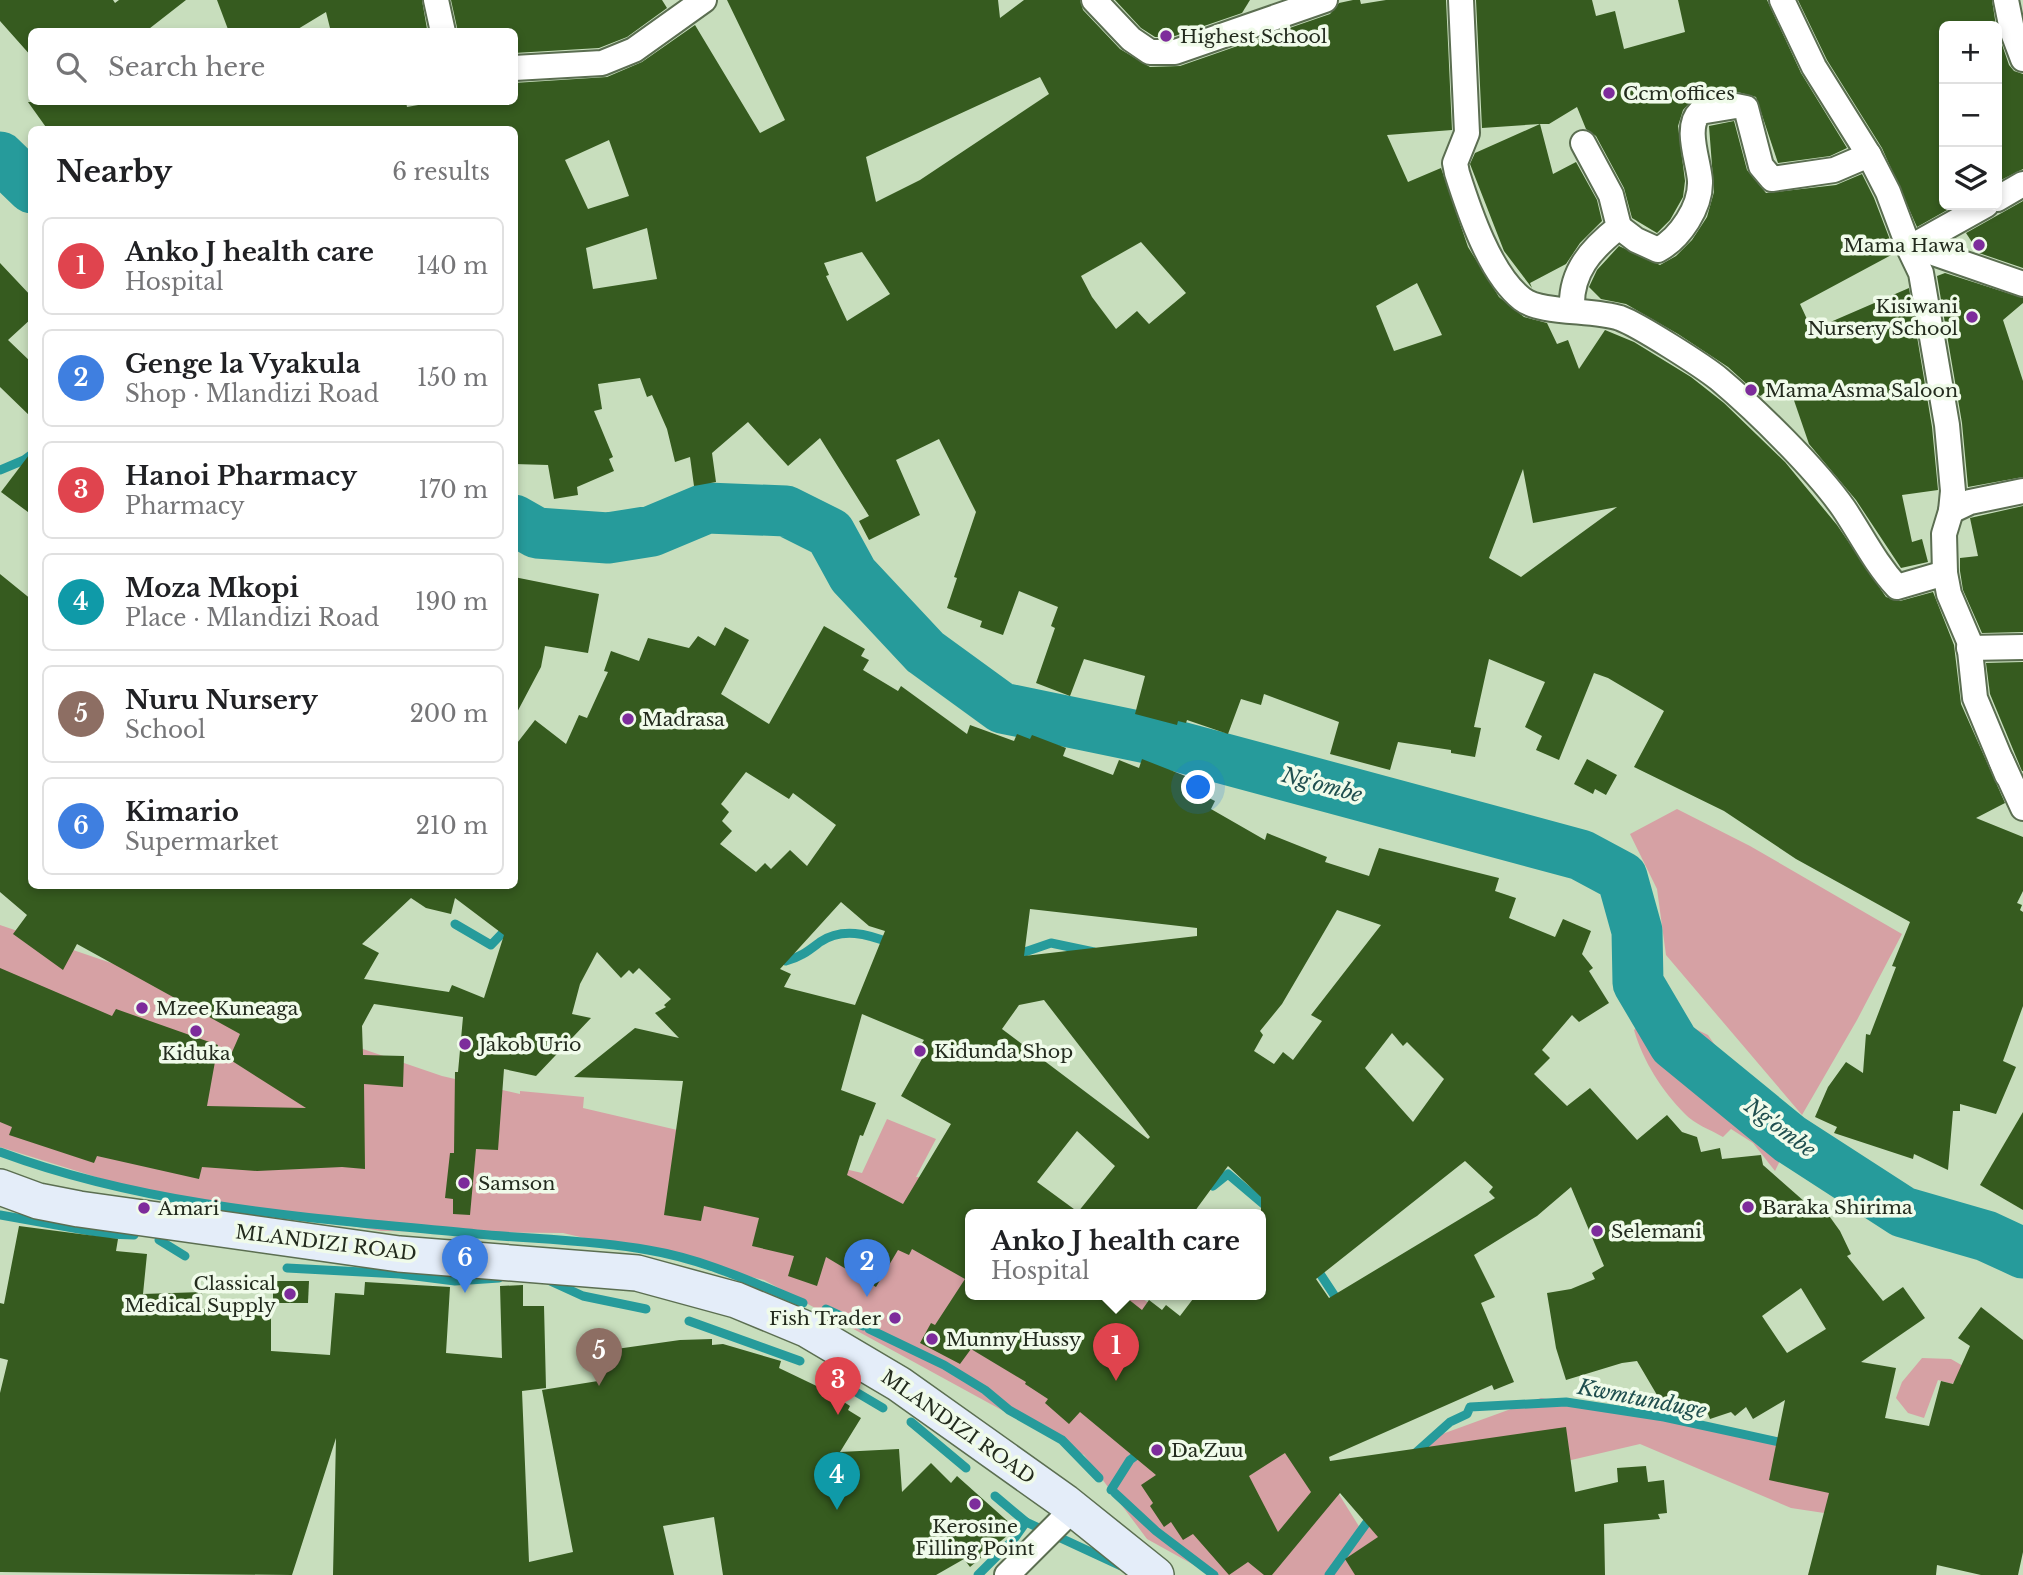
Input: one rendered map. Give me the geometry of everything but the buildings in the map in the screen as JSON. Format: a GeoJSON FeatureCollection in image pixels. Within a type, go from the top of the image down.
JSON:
{"type":"FeatureCollection","features":[{"type":"Feature","properties":{"kind":"street"},"geometry":{"type":"LineString","coordinates":[[436,0],[442,28]]}},
{"type":"Feature","properties":{"kind":"street"},"geometry":{"type":"LineString","coordinates":[[518,68],[602,63],[634,50],[704,0]]}},
{"type":"Feature","properties":{"kind":"street"},"geometry":{"type":"LineString","coordinates":[[1094,0],[1131,39],[1150,52],[1175,52],[1325,0]]}},
{"type":"Feature","properties":{"kind":"street"},"geometry":{"type":"LineString","coordinates":[[1461,0],[1467,133],[1455,163],[1464,195],[1486,248],[1513,290],[1524,301],[1541,307],[1572,309],[1621,319],[1718,378],[1785,443],[1842,507],[1863,538],[1874,561],[1897,587],[1945,573]]}},
{"type":"Feature","properties":{"kind":"street"},"geometry":{"type":"LineString","coordinates":[[1782,0],[1814,67],[1869,155],[1922,273],[1947,425],[1953,491],[1951,511],[1944,534],[1945,573],[1969,648],[1975,698],[2023,808]]}},
{"type":"Feature","properties":{"kind":"street"},"geometry":{"type":"LineString","coordinates":[[2006,0],[2012,30],[2023,58]]}},
{"type":"Feature","properties":{"kind":"street"},"geometry":{"type":"LineString","coordinates":[[1583,144],[1611,195],[1619,227],[1636,240],[1658,250],[1667,245],[1696,205],[1700,181],[1694,121],[1700,111],[1736,106],[1746,108],[1761,166],[1772,179],[1834,170],[1869,155]]}},
{"type":"Feature","properties":{"kind":"street"},"geometry":{"type":"LineString","coordinates":[[2002,195],[2023,184]]}},
{"type":"Feature","properties":{"kind":"street"},"geometry":{"type":"LineString","coordinates":[[1911,247],[1977,210]]}},
{"type":"Feature","properties":{"kind":"street"},"geometry":{"type":"LineString","coordinates":[[1572,309],[1571,290],[1577,272],[1590,252],[1619,227]]}},
{"type":"Feature","properties":{"kind":"street"},"geometry":{"type":"LineString","coordinates":[[1911,247],[2023,284]]}},
{"type":"Feature","properties":{"kind":"street"},"geometry":{"type":"LineString","coordinates":[[1951,511],[1970,502],[2023,491]]}},
{"type":"Feature","properties":{"kind":"street"},"geometry":{"type":"LineString","coordinates":[[1969,648],[2023,647]]}},
{"type":"Feature","properties":{"kind":"street","name":"MLANDIZI ROAD"},"geometry":{"type":"LineString","coordinates":[[0,1187],[38,1200],[79,1209],[399,1254],[637,1273],[736,1300],[806,1329],[889,1378],[1072,1510],[1156,1575]]}},
{"type":"Feature","properties":{"kind":"street"},"geometry":{"type":"LineString","coordinates":[[1007,1575],[1072,1510]]}},
{"type":"Feature","properties":{"kind":"shaded area"},"geometry":{"type":"Polygon","coordinates":[[[1677,809],[1750,846],[1902,934],[1857,1020],[1802,1115],[1666,955],[1657,889],[1630,834],[1677,809]]]}},
{"type":"Feature","properties":{"kind":"shaded area"},"geometry":{"type":"Polygon","coordinates":[[[0,925],[442,1076],[520,1094],[520,1091],[584,1097],[583,1108],[862,1173],[887,1119],[936,1139],[916,1177],[969,1180],[970,1209],[965,1209],[965,1300],[1144,1300],[1272,1387],[1360,1528],[1434,1437],[1541,1398],[2023,1478],[2023,1543],[1791,1508],[1640,1444],[1468,1484],[1378,1575],[1212,1575],[1147,1539],[1084,1455],[764,1280],[563,1233],[381,1231],[128,1187],[0,1147],[0,925]]]}},
{"type":"Feature","properties":{"kind":"shaded area"},"geometry":{"type":"Polygon","coordinates":[[[1656,1010],[1708,1035],[1730,1067],[1719,1076],[1756,1099],[1795,1130],[1775,1171],[1753,1143],[1731,1129],[1723,1137],[1698,1124],[1669,1096],[1648,1064],[1634,1030],[1656,1010]]]}},
{"type":"Feature","properties":{"kind":"shaded area"},"geometry":{"type":"Polygon","coordinates":[[[1922,1358],[1951,1359],[1970,1370],[1952,1384],[1938,1380],[1924,1418],[1908,1413],[1896,1398],[1902,1382],[1922,1358]]]}},
{"type":"Feature","properties":{"kind":"waterway","name":"Ng'ombe"},"geometry":{"type":"LineString","coordinates":[[0,157],[28,184]]}},
{"type":"Feature","properties":{"kind":"waterway"},"geometry":{"type":"LineString","coordinates":[[0,470],[28,457]]}},
{"type":"Feature","properties":{"kind":"waterway","name":"Ng'ombe"},"geometry":{"type":"LineString","coordinates":[[518,522],[537,533],[608,538],[652,531],[707,508],[786,511],[830,533],[853,575],[925,652],[1002,708],[1147,738],[1581,855],[1622,877],[1637,931],[1638,983],[1674,1044],[1790,1139],[1903,1212],[1986,1236],[2023,1253]]}},
{"type":"Feature","properties":{"kind":"waterway"},"geometry":{"type":"LineString","coordinates":[[455,924],[491,945],[510,925]]}},
{"type":"Feature","properties":{"kind":"waterway"},"geometry":{"type":"LineString","coordinates":[[779,956],[786,961],[828,937],[846,933],[890,943]]}},
{"type":"Feature","properties":{"kind":"waterway"},"geometry":{"type":"LineString","coordinates":[[1016,955],[1051,943],[1094,952]]}},
{"type":"Feature","properties":{"kind":"waterway"},"geometry":{"type":"LineString","coordinates":[[0,1152],[117,1187],[176,1199],[297,1216],[648,1250],[708,1265],[803,1303]]}},
{"type":"Feature","properties":{"kind":"waterway"},"geometry":{"type":"LineString","coordinates":[[1206,1180],[1213,1186],[1228,1174],[1267,1207]]}},
{"type":"Feature","properties":{"kind":"waterway"},"geometry":{"type":"LineString","coordinates":[[0,1215],[107,1234],[134,1235]]}},
{"type":"Feature","properties":{"kind":"waterway"},"geometry":{"type":"LineString","coordinates":[[159,1240],[185,1256]]}},
{"type":"Feature","properties":{"kind":"waterway"},"geometry":{"type":"LineString","coordinates":[[1315,1266],[1340,1304]]}},
{"type":"Feature","properties":{"kind":"waterway"},"geometry":{"type":"LineString","coordinates":[[287,1268],[400,1274],[455,1281],[499,1278]]}},
{"type":"Feature","properties":{"kind":"waterway"},"geometry":{"type":"LineString","coordinates":[[548,1280],[583,1296],[646,1309]]}},
{"type":"Feature","properties":{"kind":"waterway"},"geometry":{"type":"LineString","coordinates":[[826,1309],[863,1326]]}},
{"type":"Feature","properties":{"kind":"waterway"},"geometry":{"type":"LineString","coordinates":[[689,1321],[800,1361]]}},
{"type":"Feature","properties":{"kind":"waterway"},"geometry":{"type":"LineString","coordinates":[[869,1329],[944,1365],[985,1390],[1009,1410],[1062,1440],[1099,1478]]}},
{"type":"Feature","properties":{"kind":"waterway"},"geometry":{"type":"LineString","coordinates":[[829,1376],[883,1408]]}},
{"type":"Feature","properties":{"kind":"waterway","name":"Kwmtunduge"},"geometry":{"type":"LineString","coordinates":[[1412,1456],[1450,1422],[1467,1414],[1470,1407],[1566,1402],[1664,1417],[1788,1444]]}},
{"type":"Feature","properties":{"kind":"waterway"},"geometry":{"type":"LineString","coordinates":[[911,1422],[966,1468]]}},
{"type":"Feature","properties":{"kind":"waterway"},"geometry":{"type":"LineString","coordinates":[[1111,1490],[1130,1460],[1142,1451]]}},
{"type":"Feature","properties":{"kind":"waterway"},"geometry":{"type":"LineString","coordinates":[[1115,1493],[1156,1531],[1214,1575]]}},
{"type":"Feature","properties":{"kind":"waterway"},"geometry":{"type":"LineString","coordinates":[[995,1496],[1026,1522],[1121,1566]]}},
{"type":"Feature","properties":{"kind":"waterway","name":"Kwmtunduge"},"geometry":{"type":"LineString","coordinates":[[1329,1575],[1373,1514]]}},
{"type":"Feature","properties":{"kind":"waterway"},"geometry":{"type":"LineString","coordinates":[[978,1575],[1014,1539],[1026,1522]]}},
{"type":"Feature","properties":{"kind":"place","name":"Highest School"},"geometry":{"type":"Point","coordinates":[1166,36]}},
{"type":"Feature","properties":{"kind":"place","name":"Ccm offices"},"geometry":{"type":"Point","coordinates":[1609,93]}},
{"type":"Feature","properties":{"kind":"place","name":"Mama Hawa"},"geometry":{"type":"Point","coordinates":[1979,245]}},
{"type":"Feature","properties":{"kind":"place","name":"Kisiwani Nursery School"},"geometry":{"type":"Point","coordinates":[1972,317]}},
{"type":"Feature","properties":{"kind":"place","name":"Mama Asma Saloon"},"geometry":{"type":"Point","coordinates":[1751,390]}},
{"type":"Feature","properties":{"kind":"place","name":"Madrasa"},"geometry":{"type":"Point","coordinates":[628,719]}},
{"type":"Feature","properties":{"kind":"place","name":"Mzee Kuneaga"},"geometry":{"type":"Point","coordinates":[142,1008]}},
{"type":"Feature","properties":{"kind":"place","name":"Kiduka"},"geometry":{"type":"Point","coordinates":[196,1031]}},
{"type":"Feature","properties":{"kind":"place","name":"Jakob Urio"},"geometry":{"type":"Point","coordinates":[465,1044]}},
{"type":"Feature","properties":{"kind":"place","name":"Kidunda Shop"},"geometry":{"type":"Point","coordinates":[920,1051]}},
{"type":"Feature","properties":{"kind":"place","name":"Samson"},"geometry":{"type":"Point","coordinates":[464,1183]}},
{"type":"Feature","properties":{"kind":"place","name":"Baraka Shirima"},"geometry":{"type":"Point","coordinates":[1748,1207]}},
{"type":"Feature","properties":{"kind":"place","name":"Amari"},"geometry":{"type":"Point","coordinates":[144,1208]}},
{"type":"Feature","properties":{"kind":"place","name":"Selemani"},"geometry":{"type":"Point","coordinates":[1597,1231]}},
{"type":"Feature","properties":{"kind":"place","name":"Kimario"},"geometry":{"type":"Point","coordinates":[465,1293]}},
{"type":"Feature","properties":{"kind":"place","name":"Classical Medical Supply"},"geometry":{"type":"Point","coordinates":[290,1294]}},
{"type":"Feature","properties":{"kind":"place","name":"Genge la Vyakula"},"geometry":{"type":"Point","coordinates":[867,1297]}},
{"type":"Feature","properties":{"kind":"place","name":"Fish Trader"},"geometry":{"type":"Point","coordinates":[895,1318]}},
{"type":"Feature","properties":{"kind":"place","name":"Munny Hussy"},"geometry":{"type":"Point","coordinates":[932,1339]}},
{"type":"Feature","properties":{"kind":"place","name":"Anko J health care"},"geometry":{"type":"Point","coordinates":[1116,1381]}},
{"type":"Feature","properties":{"kind":"place","name":"Nuru Nursery"},"geometry":{"type":"Point","coordinates":[599,1386]}},
{"type":"Feature","properties":{"kind":"place","name":"Hanoi Pharmacy"},"geometry":{"type":"Point","coordinates":[838,1415]}},
{"type":"Feature","properties":{"kind":"place","name":"Da Zuu"},"geometry":{"type":"Point","coordinates":[1157,1450]}},
{"type":"Feature","properties":{"kind":"place","name":"Kerosine Filling Point"},"geometry":{"type":"Point","coordinates":[975,1504]}},
{"type":"Feature","properties":{"kind":"place","name":"Moza Mkopi"},"geometry":{"type":"Point","coordinates":[837,1510]}}]}
